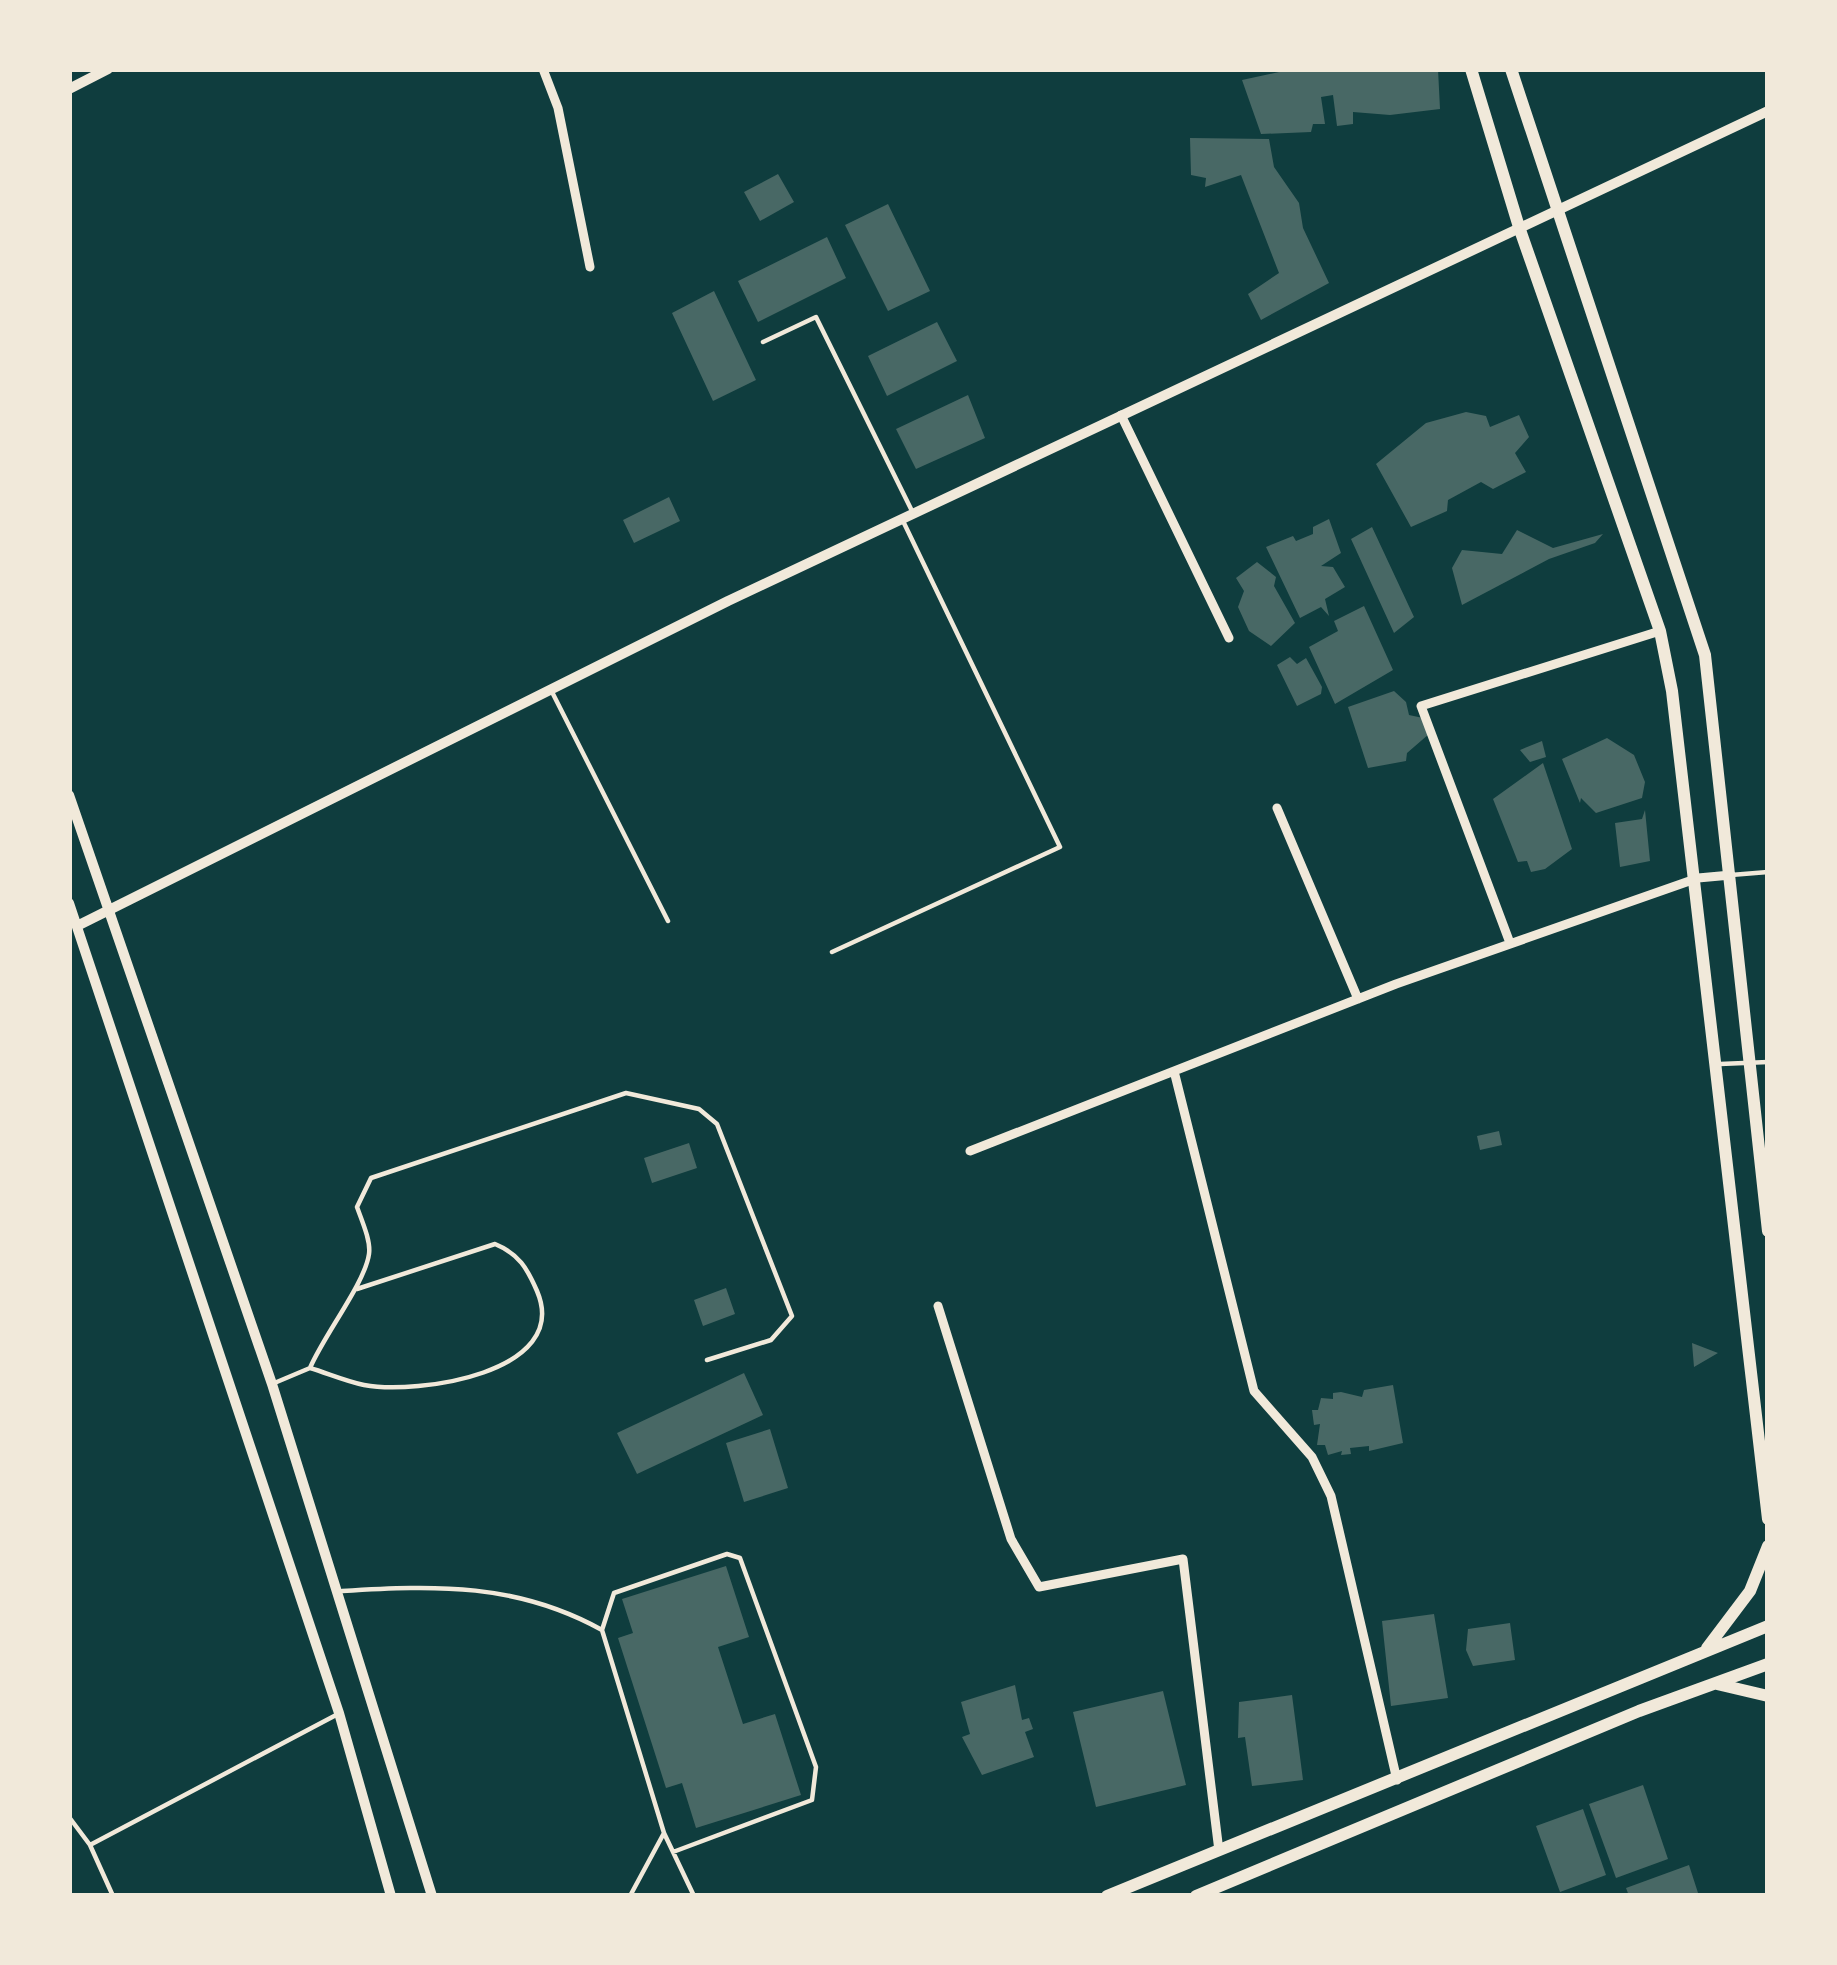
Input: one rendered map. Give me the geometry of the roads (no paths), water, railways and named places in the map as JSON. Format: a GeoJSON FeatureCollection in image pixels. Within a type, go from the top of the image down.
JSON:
{"type":"FeatureCollection","features":[{"type":"Feature","properties":{"kind":"main road"},"geometry":{"type":"LineString","coordinates":[[1471,69],[1519,227],[1660,631],[1698,878],[1741,1316],[1768,1520]]}},
{"type":"Feature","properties":{"kind":"main road"},"geometry":{"type":"LineString","coordinates":[[1511,69],[1705,655],[1768,1231]]}},
{"type":"Feature","properties":{"kind":"main road"},"geometry":{"type":"LineString","coordinates":[[1702,1654],[1740,1607],[1768,1546]]}},
{"type":"Feature","properties":{"kind":"main road"},"geometry":{"type":"LineString","coordinates":[[1107,1896],[1768,1626]]}},
{"type":"Feature","properties":{"kind":"main road"},"geometry":{"type":"LineString","coordinates":[[1196,1896],[1768,1664]]}},
{"type":"Feature","properties":{"kind":"main road"},"geometry":{"type":"LineString","coordinates":[[1714,1684],[1768,1696]]}},
{"type":"Feature","properties":{"kind":"street"},"geometry":{"type":"LineString","coordinates":[[69,88],[108,69]]}},
{"type":"Feature","properties":{"kind":"street"},"geometry":{"type":"LineString","coordinates":[[543,69],[558,108],[590,268]]}},
{"type":"Feature","properties":{"kind":"street"},"geometry":{"type":"LineString","coordinates":[[77,926],[908,516],[1768,111]]}},
{"type":"Feature","properties":{"kind":"street"},"geometry":{"type":"LineString","coordinates":[[1120,415],[1229,638]]}},
{"type":"Feature","properties":{"kind":"street"},"geometry":{"type":"LineString","coordinates":[[1510,943],[1421,706],[1660,631]]}},
{"type":"Feature","properties":{"kind":"street"},"geometry":{"type":"LineString","coordinates":[[69,795],[272,1384],[433,1896]]}},
{"type":"Feature","properties":{"kind":"street"},"geometry":{"type":"LineString","coordinates":[[1277,808],[1358,999]]}},
{"type":"Feature","properties":{"kind":"street"},"geometry":{"type":"LineString","coordinates":[[970,1151],[1510,943],[1698,878],[1731,875]]}},
{"type":"Feature","properties":{"kind":"street"},"geometry":{"type":"LineString","coordinates":[[69,903],[339,1713],[391,1896]]}},
{"type":"Feature","properties":{"kind":"street"},"geometry":{"type":"LineString","coordinates":[[1174,1071],[1254,1391],[1312,1457],[1331,1496],[1397,1780]]}},
{"type":"Feature","properties":{"kind":"street"},"geometry":{"type":"LineString","coordinates":[[938,1306],[1011,1539],[1039,1587],[1183,1559],[1219,1851]]}},
{"type":"Feature","properties":{"kind":"lane"},"geometry":{"type":"LineString","coordinates":[[763,342],[817,316],[1060,847],[832,952]]}},
{"type":"Feature","properties":{"kind":"lane"},"geometry":{"type":"LineString","coordinates":[[551,690],[668,920]]}},
{"type":"Feature","properties":{"kind":"lane"},"geometry":{"type":"LineString","coordinates":[[1731,875],[1768,872]]}},
{"type":"Feature","properties":{"kind":"lane"},"geometry":{"type":"LineString","coordinates":[[69,951],[82,939]]}},
{"type":"Feature","properties":{"kind":"lane"},"geometry":{"type":"LineString","coordinates":[[1718,1064],[1768,1062]]}},
{"type":"Feature","properties":{"kind":"lane"},"geometry":{"type":"LineString","coordinates":[[310,1368],[327,1327],[355,1290],[370,1251],[358,1207],[371,1178],[626,1093],[699,1108],[717,1124],[792,1316],[772,1340],[707,1360]]}},
{"type":"Feature","properties":{"kind":"lane"},"geometry":{"type":"LineString","coordinates":[[272,1384],[310,1368],[364,1385],[437,1385],[507,1363],[534,1347],[543,1323],[541,1299],[527,1270],[514,1252],[495,1244],[355,1290]]}},
{"type":"Feature","properties":{"kind":"lane"},"geometry":{"type":"LineString","coordinates":[[673,1852],[812,1800],[816,1767],[740,1558],[727,1555],[614,1593],[602,1630],[664,1833],[673,1852],[694,1896]]}},
{"type":"Feature","properties":{"kind":"lane"},"geometry":{"type":"LineString","coordinates":[[339,1592],[445,1585],[524,1595],[602,1630]]}},
{"type":"Feature","properties":{"kind":"lane"},"geometry":{"type":"LineString","coordinates":[[90,1844],[339,1713]]}},
{"type":"Feature","properties":{"kind":"lane"},"geometry":{"type":"LineString","coordinates":[[69,1816],[90,1844],[113,1896]]}},
{"type":"Feature","properties":{"kind":"lane"},"geometry":{"type":"LineString","coordinates":[[630,1896],[664,1833]]}}]}
